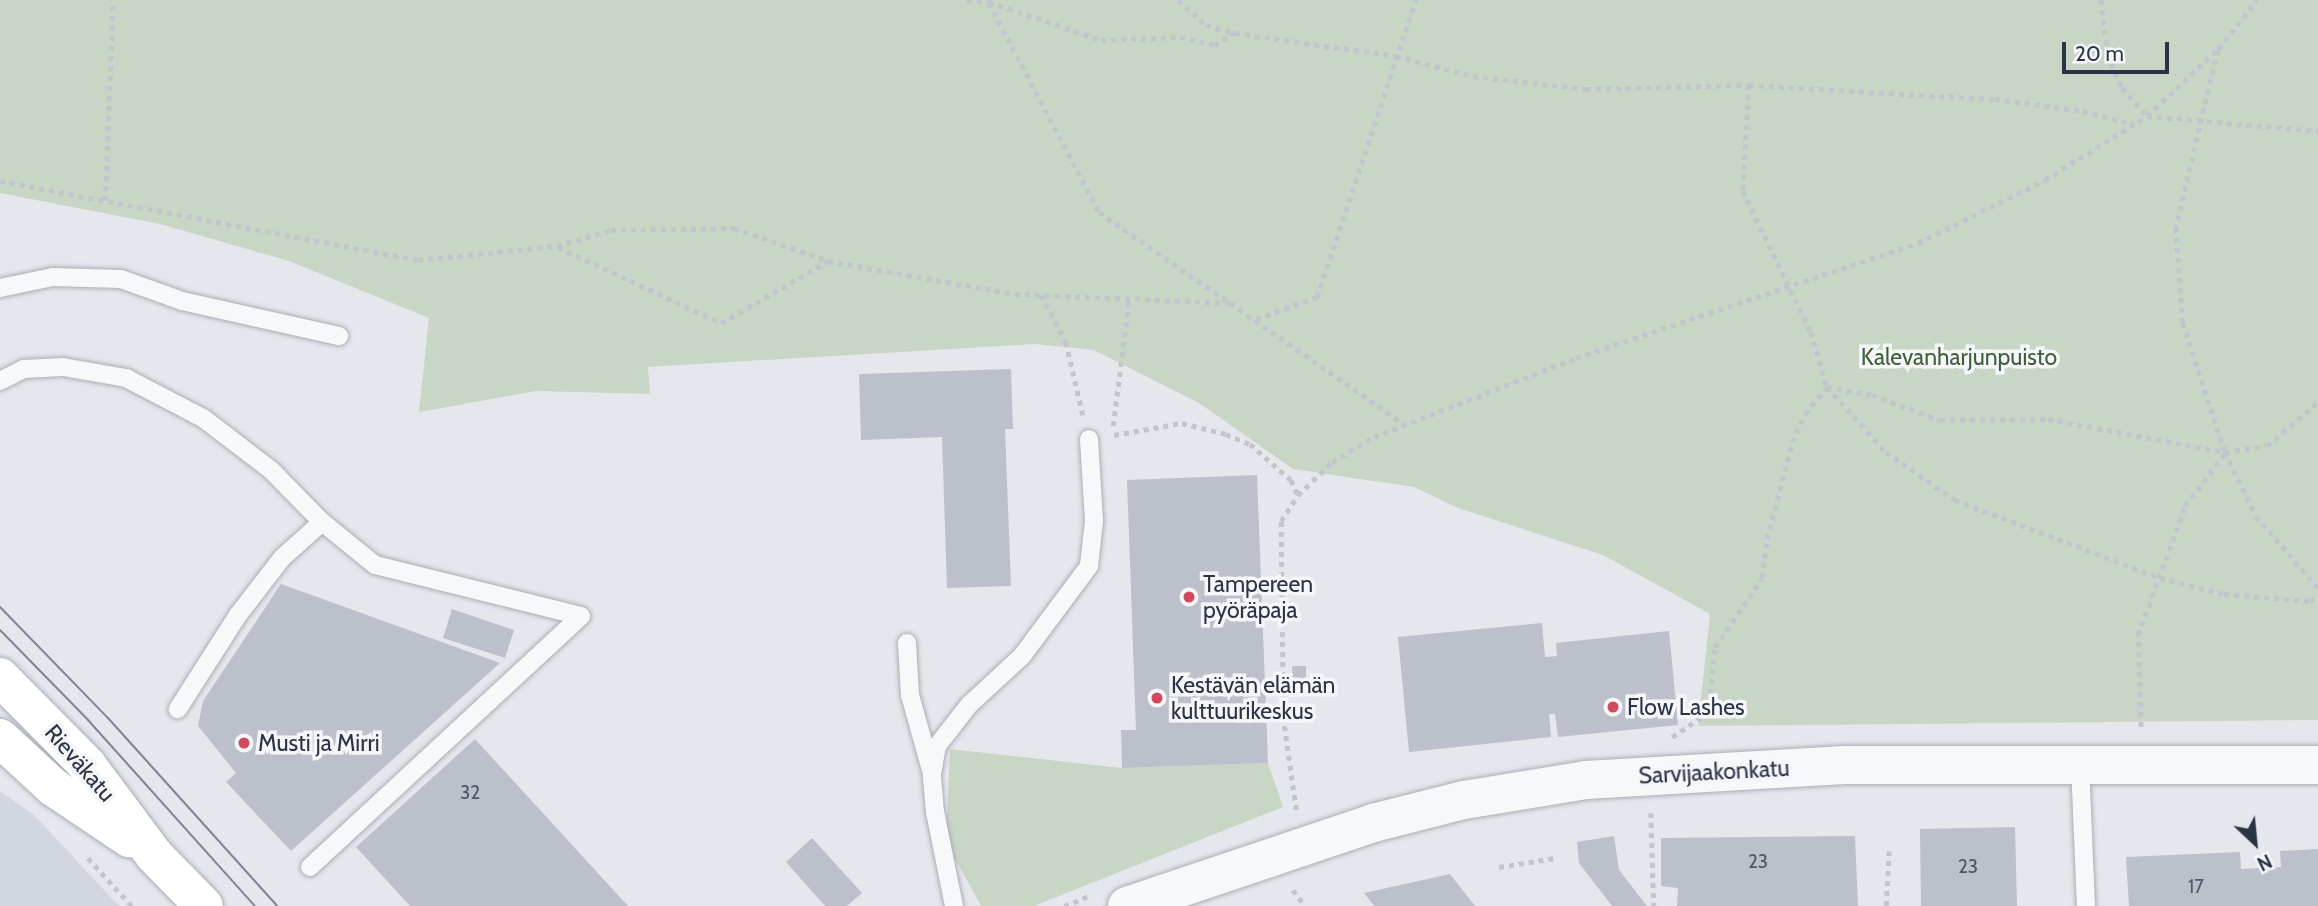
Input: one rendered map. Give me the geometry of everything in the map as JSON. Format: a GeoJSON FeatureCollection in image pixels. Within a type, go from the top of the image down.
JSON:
{"type":"FeatureCollection","features":[{"type":"Feature","properties":{"kind":"main road","name":"Rieväkatu"},"geometry":{"type":"LineString","coordinates":[[0,677],[87,765],[154,855],[204,906]]}},
{"type":"Feature","properties":{"kind":"main road","name":"Rieväkatu"},"geometry":{"type":"LineString","coordinates":[[0,738],[53,787],[154,855]]}},
{"type":"Feature","properties":{"kind":"street","name":"Sarvijaakonkatu"},"geometry":{"type":"LineString","coordinates":[[1127,906],[1373,823],[1464,800],[1586,780],[1844,765],[2318,765]]}},
{"type":"Feature","properties":{"kind":"lane"},"geometry":{"type":"LineString","coordinates":[[0,288],[53,277],[121,279],[181,301],[340,336]]}},
{"type":"Feature","properties":{"kind":"lane"},"geometry":{"type":"LineString","coordinates":[[0,381],[24,369],[63,367],[126,378],[203,418],[272,471],[322,522],[374,565],[581,616],[310,866]]}},
{"type":"Feature","properties":{"kind":"lane"},"geometry":{"type":"LineString","coordinates":[[932,774],[937,746],[969,705],[1022,656],[1089,566],[1094,521],[1089,439]]}},
{"type":"Feature","properties":{"kind":"lane"},"geometry":{"type":"LineString","coordinates":[[178,709],[275,567],[322,522]]}},
{"type":"Feature","properties":{"kind":"lane"},"geometry":{"type":"LineString","coordinates":[[907,643],[910,695],[932,774],[954,906]]}},
{"type":"Feature","properties":{"kind":"lane"},"geometry":{"type":"LineString","coordinates":[[2080,764],[2086,906]]}},
{"type":"Feature","properties":{"kind":"path"},"geometry":{"type":"LineString","coordinates":[[105,201],[113,0]]}},
{"type":"Feature","properties":{"kind":"path"},"geometry":{"type":"LineString","coordinates":[[967,0],[989,2],[1101,40],[1180,37],[1214,45],[1236,33]]}},
{"type":"Feature","properties":{"kind":"path"},"geometry":{"type":"LineString","coordinates":[[1178,0],[1206,25],[1236,33],[1396,55],[1474,76],[1586,89],[1749,85],[1995,99],[2082,111],[2135,124]]}},
{"type":"Feature","properties":{"kind":"path"},"geometry":{"type":"LineString","coordinates":[[1255,319],[1317,297],[1416,0]]}},
{"type":"Feature","properties":{"kind":"path"},"geometry":{"type":"LineString","coordinates":[[2101,0],[2108,54],[2122,88],[2147,116],[2318,131]]}},
{"type":"Feature","properties":{"kind":"path"},"geometry":{"type":"LineString","coordinates":[[1296,815],[1283,717],[1279,586],[1281,521],[1298,495],[1332,462],[1406,425],[1576,358],[1789,289],[1919,243],[2045,180],[2147,116],[2218,49],[2257,0]]}},
{"type":"Feature","properties":{"kind":"path"},"geometry":{"type":"LineString","coordinates":[[989,2],[1099,212],[1406,425]]}},
{"type":"Feature","properties":{"kind":"path"},"geometry":{"type":"LineString","coordinates":[[2218,49],[2176,228],[2182,309],[2225,452],[2256,516],[2318,588]]}},
{"type":"Feature","properties":{"kind":"path"},"geometry":{"type":"LineString","coordinates":[[1749,85],[1743,191],[1811,332],[1827,387],[1886,452],[1955,500],[2160,578],[2224,594],[2310,601],[2318,596]]}},
{"type":"Feature","properties":{"kind":"path"},"geometry":{"type":"LineString","coordinates":[[0,181],[418,260],[557,246],[611,230],[734,228],[828,261],[1041,295],[1232,303]]}},
{"type":"Feature","properties":{"kind":"path"},"geometry":{"type":"LineString","coordinates":[[557,246],[721,323],[828,261]]}},
{"type":"Feature","properties":{"kind":"path"},"geometry":{"type":"LineString","coordinates":[[1041,295],[1066,342],[1089,439],[1182,423],[1226,434],[1250,444],[1291,480],[1298,495]]}},
{"type":"Feature","properties":{"kind":"path"},"geometry":{"type":"LineString","coordinates":[[1111,435],[1129,299]]}},
{"type":"Feature","properties":{"kind":"path"},"geometry":{"type":"LineString","coordinates":[[1827,387],[1872,395],[1940,420],[2048,419],[2225,452],[2267,446],[2318,401]]}},
{"type":"Feature","properties":{"kind":"path"},"geometry":{"type":"LineString","coordinates":[[1663,744],[1702,717],[1709,704],[1715,648],[1762,578],[1767,539],[1792,442],[1805,414],[1827,387]]}},
{"type":"Feature","properties":{"kind":"path"},"geometry":{"type":"LineString","coordinates":[[2141,733],[2138,635],[2185,506],[2225,452]]}},
{"type":"Feature","properties":{"kind":"path"},"geometry":{"type":"LineString","coordinates":[[1651,805],[1654,906]]}},
{"type":"Feature","properties":{"kind":"path"},"geometry":{"type":"LineString","coordinates":[[1886,906],[1889,851]]}},
{"type":"Feature","properties":{"kind":"path"},"geometry":{"type":"LineString","coordinates":[[1499,867],[1555,858]]}},
{"type":"Feature","properties":{"kind":"shaded area"},"geometry":{"type":"Polygon","coordinates":[[[0,791],[34,815],[119,906],[0,906],[0,791]]]}},
{"type":"Feature","properties":{"kind":"green space","name":"Kalevanharjunpuisto"},"geometry":{"type":"Polygon","coordinates":[[[0,0],[2318,0],[2318,720],[1698,726],[1710,614],[1603,555],[1458,508],[1414,487],[1293,469],[1199,403],[1094,350],[1035,344],[648,367],[650,394],[536,391],[419,412],[429,318],[289,261],[160,224],[0,193],[0,0]]]}},
{"type":"Feature","properties":{"kind":"green space"},"geometry":{"type":"Polygon","coordinates":[[[950,749],[1122,768],[1268,763],[1283,807],[1034,906],[981,906],[946,842],[950,749]]]}},
{"type":"Feature","properties":{"kind":"building"},"geometry":{"type":"Polygon","coordinates":[[[1011,369],[1013,429],[1005,429],[1011,586],[947,588],[942,437],[861,440],[859,374],[1011,369]]]}},
{"type":"Feature","properties":{"kind":"building"},"geometry":{"type":"Polygon","coordinates":[[[1257,475],[1268,763],[1122,768],[1121,730],[1136,730],[1127,480],[1257,475]]]}},
{"type":"Feature","properties":{"kind":"building"},"geometry":{"type":"Polygon","coordinates":[[[281,584],[500,663],[291,851],[226,782],[236,773],[198,726],[203,701],[281,584]]]}},
{"type":"Feature","properties":{"kind":"building"},"geometry":{"type":"Polygon","coordinates":[[[452,609],[514,630],[505,658],[443,638],[452,609]]]}},
{"type":"Feature","properties":{"kind":"building"},"geometry":{"type":"Polygon","coordinates":[[[1542,623],[1545,657],[1557,656],[1556,643],[1669,631],[1678,725],[1558,737],[1555,714],[1549,714],[1551,737],[1409,752],[1398,637],[1542,623]]]}},
{"type":"Feature","properties":{"kind":"building"},"geometry":{"type":"Polygon","coordinates":[[[1292,666],[1306,666],[1306,686],[1293,686],[1292,666]]]}},
{"type":"Feature","properties":{"kind":"building"},"geometry":{"type":"Polygon","coordinates":[[[475,739],[628,906],[410,906],[356,847],[475,739]]]}},
{"type":"Feature","properties":{"kind":"building"},"geometry":{"type":"Polygon","coordinates":[[[2015,827],[2017,906],[1921,906],[1920,829],[2015,827]]]}},
{"type":"Feature","properties":{"kind":"building"},"geometry":{"type":"Polygon","coordinates":[[[1614,836],[1619,870],[1647,906],[1612,906],[1579,863],[1577,842],[1614,836]]]}},
{"type":"Feature","properties":{"kind":"building"},"geometry":{"type":"Polygon","coordinates":[[[1855,836],[1858,906],[1677,906],[1678,888],[1661,886],[1661,838],[1855,836]]]}},
{"type":"Feature","properties":{"kind":"building"},"geometry":{"type":"Polygon","coordinates":[[[812,838],[862,893],[847,906],[825,906],[786,862],[812,838]]]}},
{"type":"Feature","properties":{"kind":"building"},"geometry":{"type":"Polygon","coordinates":[[[2318,849],[2318,906],[2129,906],[2126,857],[2240,852],[2241,869],[2281,867],[2280,851],[2318,849]]]}},
{"type":"Feature","properties":{"kind":"building"},"geometry":{"type":"Polygon","coordinates":[[[1450,874],[1475,906],[1374,906],[1364,893],[1450,874]]]}},
{"type":"Feature","properties":{"kind":"tram line"},"geometry":{"type":"LineString","coordinates":[[0,607],[108,718],[277,906]]}},
{"type":"Feature","properties":{"kind":"tram line"},"geometry":{"type":"LineString","coordinates":[[0,630],[88,720],[255,906]]}},
{"type":"Feature","properties":{"kind":"place","name":"Tampereen pyöräpaja"},"geometry":{"type":"Point","coordinates":[1189,597]}},
{"type":"Feature","properties":{"kind":"place","name":"Kestävän elämän kulttuurikeskus"},"geometry":{"type":"Point","coordinates":[1157,698]}},
{"type":"Feature","properties":{"kind":"place","name":"Flow Lashes"},"geometry":{"type":"Point","coordinates":[1613,707]}},
{"type":"Feature","properties":{"kind":"place","name":"Musti ja Mirri"},"geometry":{"type":"Point","coordinates":[244,743]}}]}
